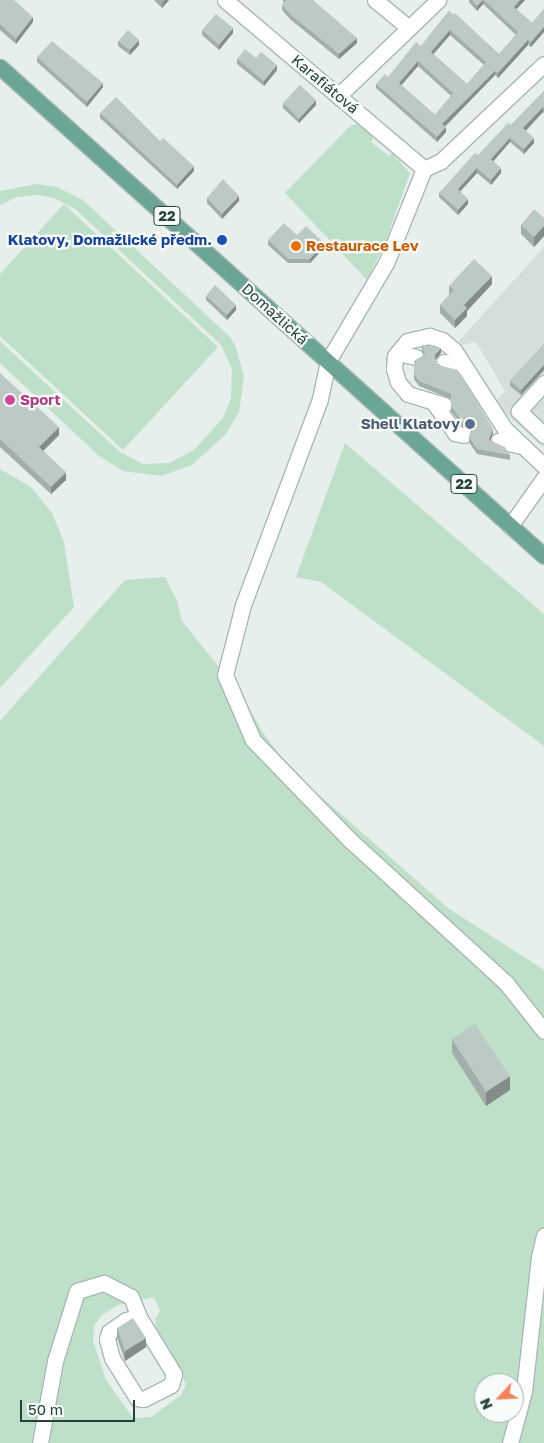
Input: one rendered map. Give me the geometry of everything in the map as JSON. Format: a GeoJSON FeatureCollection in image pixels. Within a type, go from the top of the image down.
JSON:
{"type":"FeatureCollection","features":[{"type":"Feature","properties":{"kind":"main road","name":"Domažlická"},"geometry":{"type":"LineString","coordinates":[[2,67],[544,556]]}},
{"type":"Feature","properties":{"kind":"street","name":"Karafiátová"},"geometry":{"type":"LineString","coordinates":[[225,0],[424,169]]}},
{"type":"Feature","properties":{"kind":"street"},"geometry":{"type":"LineString","coordinates":[[375,0],[409,28]]}},
{"type":"Feature","properties":{"kind":"street"},"geometry":{"type":"LineString","coordinates":[[338,96],[438,0]]}},
{"type":"Feature","properties":{"kind":"street"},"geometry":{"type":"LineString","coordinates":[[544,64],[442,161],[424,169],[386,263],[328,361],[320,399],[243,605],[225,675],[253,740],[350,840],[506,983],[544,1031]]}},
{"type":"Feature","properties":{"kind":"street"},"geometry":{"type":"LineString","coordinates":[[464,435],[455,433],[444,411],[408,394],[402,388],[394,369],[397,353],[407,341],[429,336],[442,340],[464,366],[491,420],[502,435],[522,446],[544,466]]}},
{"type":"Feature","properties":{"kind":"street"},"geometry":{"type":"LineString","coordinates":[[397,353],[416,357]]}},
{"type":"Feature","properties":{"kind":"street"},"geometry":{"type":"LineString","coordinates":[[444,362],[464,366]]}},
{"type":"Feature","properties":{"kind":"street"},"geometry":{"type":"LineString","coordinates":[[544,383],[519,412],[544,435]]}},
{"type":"Feature","properties":{"kind":"street"},"geometry":{"type":"LineString","coordinates":[[479,411],[491,420]]}},
{"type":"Feature","properties":{"kind":"street"},"geometry":{"type":"LineString","coordinates":[[510,526],[544,478]]}},
{"type":"Feature","properties":{"kind":"street"},"geometry":{"type":"LineString","coordinates":[[510,1443],[524,1391],[539,1258],[544,1236]]}},
{"type":"Feature","properties":{"kind":"street"},"geometry":{"type":"LineString","coordinates":[[40,1443],[55,1361],[77,1291],[104,1283],[131,1297],[139,1317],[174,1379],[171,1385],[143,1399],[133,1394],[112,1358],[107,1339],[117,1325],[139,1317]]}},
{"type":"Feature","properties":{"kind":"shaded area"},"geometry":{"type":"Polygon","coordinates":[[[544,247],[544,448],[506,414],[497,400],[505,391],[476,342],[462,345],[459,341],[544,247]]]}},
{"type":"Feature","properties":{"kind":"green space"},"geometry":{"type":"Polygon","coordinates":[[[357,124],[374,137],[371,142],[389,156],[392,153],[410,173],[385,243],[367,280],[285,193],[350,126],[357,124]]]}},
{"type":"Feature","properties":{"kind":"green space"},"geometry":{"type":"Polygon","coordinates":[[[37,184],[57,187],[83,200],[230,337],[236,347],[244,377],[239,412],[226,434],[192,465],[161,476],[123,471],[99,456],[0,363],[0,341],[120,452],[143,464],[169,463],[194,450],[223,418],[231,398],[232,369],[221,345],[75,209],[54,198],[37,195],[17,197],[0,205],[0,191],[37,184]]]}},
{"type":"Feature","properties":{"kind":"green space"},"geometry":{"type":"Polygon","coordinates":[[[64,204],[218,347],[123,450],[0,336],[0,274],[64,204]]]}},
{"type":"Feature","properties":{"kind":"green space"},"geometry":{"type":"Polygon","coordinates":[[[345,443],[544,614],[544,746],[321,582],[296,577],[345,443]]]}},
{"type":"Feature","properties":{"kind":"green space"},"geometry":{"type":"Polygon","coordinates":[[[0,469],[31,487],[52,513],[64,542],[74,607],[0,688],[0,469]]]}},
{"type":"Feature","properties":{"kind":"green space"},"geometry":{"type":"Polygon","coordinates":[[[165,577],[177,601],[182,621],[239,692],[266,737],[293,772],[448,908],[544,970],[544,1443],[0,1443],[0,721],[125,580],[165,577]],[[154,1297],[118,1305],[102,1315],[94,1326],[93,1341],[106,1380],[133,1418],[151,1417],[181,1395],[186,1384],[156,1327],[155,1319],[160,1311],[154,1297]]]}},
{"type":"Feature","properties":{"kind":"building"},"geometry":{"type":"Polygon","coordinates":[[[0,0],[14,0],[33,17],[16,39],[0,24],[0,0]]]}},
{"type":"Feature","properties":{"kind":"building"},"geometry":{"type":"Polygon","coordinates":[[[286,0],[313,0],[357,38],[339,54],[291,15],[282,5],[286,0]]]}},
{"type":"Feature","properties":{"kind":"building"},"geometry":{"type":"Polygon","coordinates":[[[472,0],[483,0],[477,6],[472,0]]]}},
{"type":"Feature","properties":{"kind":"building"},"geometry":{"type":"Polygon","coordinates":[[[484,0],[520,0],[514,7],[532,23],[544,9],[544,27],[531,42],[528,40],[498,73],[495,71],[442,124],[446,127],[437,137],[376,84],[385,74],[388,77],[416,42],[421,46],[449,11],[453,15],[455,13],[499,54],[518,32],[484,0]],[[450,30],[431,52],[467,84],[486,62],[450,30]],[[418,61],[399,83],[435,115],[453,93],[418,61]]]}},
{"type":"Feature","properties":{"kind":"building"},"geometry":{"type":"Polygon","coordinates":[[[216,14],[233,28],[219,45],[202,30],[216,14]]]}},
{"type":"Feature","properties":{"kind":"building"},"geometry":{"type":"Polygon","coordinates":[[[128,30],[139,40],[130,50],[118,41],[128,30]]]}},
{"type":"Feature","properties":{"kind":"building"},"geometry":{"type":"Polygon","coordinates":[[[52,41],[103,83],[87,102],[37,57],[52,41]]]}},
{"type":"Feature","properties":{"kind":"building"},"geometry":{"type":"Polygon","coordinates":[[[245,49],[256,58],[261,52],[277,65],[264,81],[237,59],[245,49]]]}},
{"type":"Feature","properties":{"kind":"building"},"geometry":{"type":"Polygon","coordinates":[[[300,85],[316,100],[299,119],[283,103],[300,85]]]}},
{"type":"Feature","properties":{"kind":"building"},"geometry":{"type":"Polygon","coordinates":[[[544,91],[544,108],[523,128],[534,138],[524,149],[510,138],[491,159],[501,168],[491,180],[477,168],[458,189],[468,199],[458,210],[439,193],[475,153],[478,155],[508,123],[511,125],[544,91]]]}},
{"type":"Feature","properties":{"kind":"building"},"geometry":{"type":"Polygon","coordinates":[[[116,97],[160,141],[163,138],[194,166],[177,185],[100,113],[116,97]]]}},
{"type":"Feature","properties":{"kind":"building"},"geometry":{"type":"Polygon","coordinates":[[[223,179],[239,196],[222,214],[207,198],[223,179]]]}},
{"type":"Feature","properties":{"kind":"building"},"geometry":{"type":"Polygon","coordinates":[[[534,209],[544,218],[544,226],[534,237],[521,225],[534,209]]]}},
{"type":"Feature","properties":{"kind":"building","name":"Restaurace Lev"},"geometry":{"type":"Polygon","coordinates":[[[284,223],[297,235],[306,226],[324,243],[310,259],[288,259],[268,240],[284,223]]]}},
{"type":"Feature","properties":{"kind":"building"},"geometry":{"type":"Polygon","coordinates":[[[474,259],[492,276],[464,305],[467,308],[455,320],[440,305],[454,290],[449,286],[474,259]]]}},
{"type":"Feature","properties":{"kind":"building"},"geometry":{"type":"Polygon","coordinates":[[[215,285],[236,305],[227,315],[206,296],[215,285]]]}},
{"type":"Feature","properties":{"kind":"building"},"geometry":{"type":"Polygon","coordinates":[[[544,344],[544,365],[521,390],[510,381],[544,344]]]}},
{"type":"Feature","properties":{"kind":"building"},"geometry":{"type":"Polygon","coordinates":[[[422,345],[441,348],[435,355],[435,361],[442,366],[458,370],[493,429],[489,440],[505,447],[510,455],[477,449],[469,437],[473,427],[461,420],[451,406],[451,394],[419,381],[414,374],[414,361],[425,355],[422,345]]]}},
{"type":"Feature","properties":{"kind":"building"},"geometry":{"type":"Polygon","coordinates":[[[0,373],[59,427],[39,447],[66,472],[51,487],[0,439],[0,373]]]}},
{"type":"Feature","properties":{"kind":"building"},"geometry":{"type":"Polygon","coordinates":[[[475,1024],[510,1076],[486,1092],[452,1039],[475,1024]]]}},
{"type":"Feature","properties":{"kind":"building"},"geometry":{"type":"Polygon","coordinates":[[[133,1318],[146,1338],[125,1351],[117,1328],[133,1318]]]}},
{"type":"Feature","properties":{"kind":"place","name":"Klatovy, Domažlické předm."},"geometry":{"type":"Point","coordinates":[222,240]}},
{"type":"Feature","properties":{"kind":"place","name":"Restaurace Lev"},"geometry":{"type":"Point","coordinates":[296,246]}},
{"type":"Feature","properties":{"kind":"place","name":"Sport"},"geometry":{"type":"Point","coordinates":[10,400]}},
{"type":"Feature","properties":{"kind":"place","name":"Shell Klatovy"},"geometry":{"type":"Point","coordinates":[470,424]}}]}
